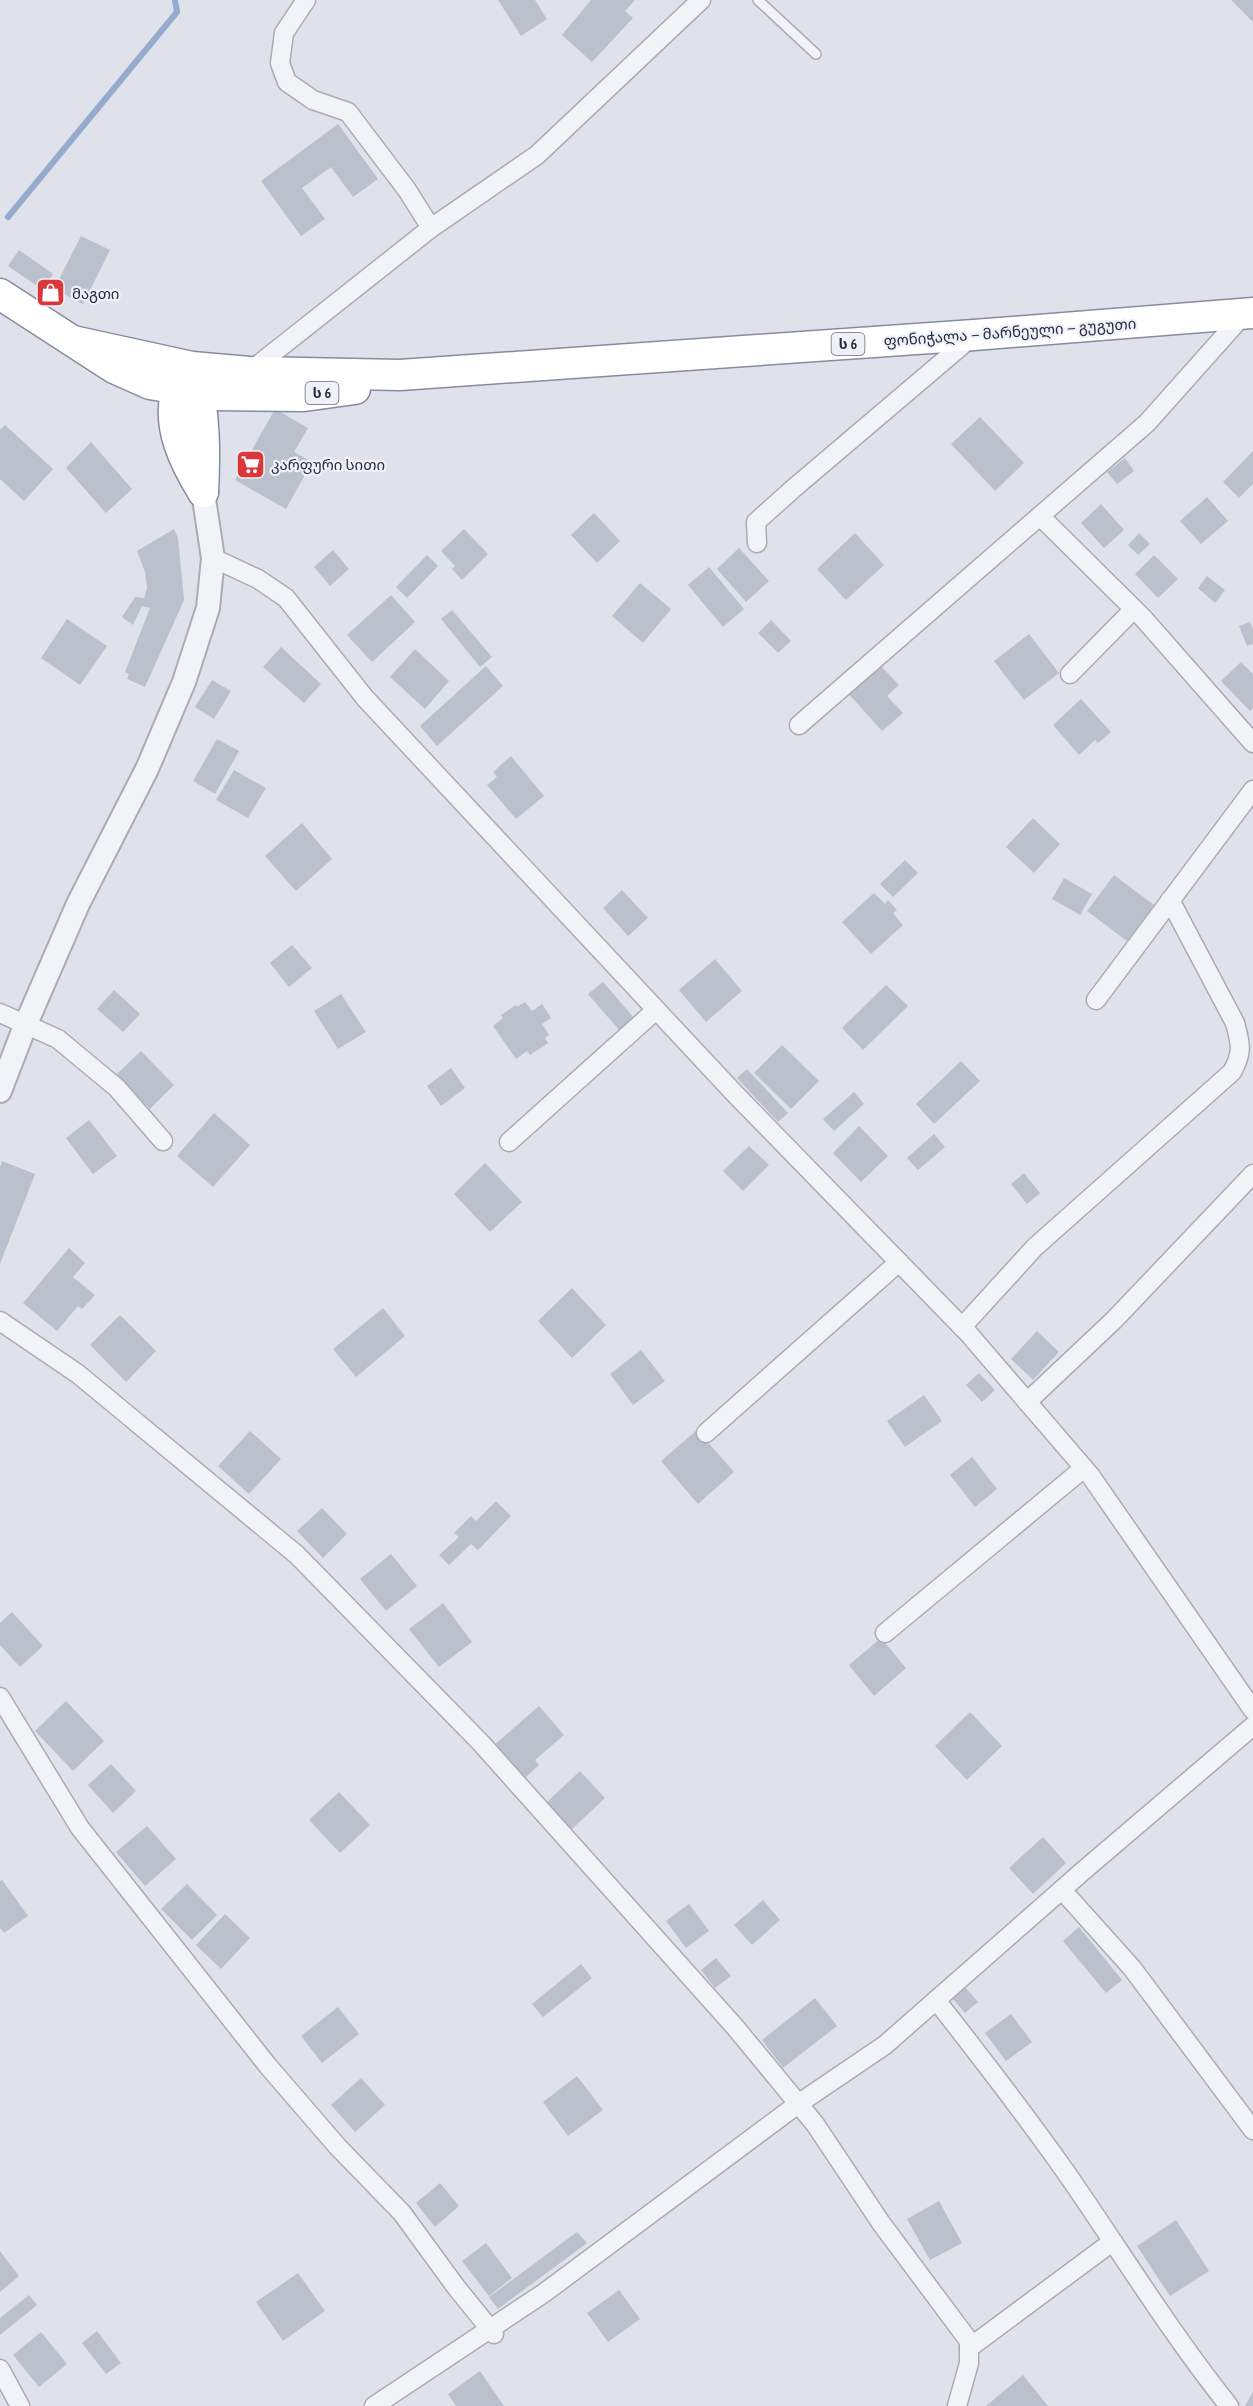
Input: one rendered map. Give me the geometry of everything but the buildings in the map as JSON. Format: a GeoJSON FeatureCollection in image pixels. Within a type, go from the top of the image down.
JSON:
{"type":"FeatureCollection","features":[{"type":"Feature","properties":{"kind":"highway","name":"ფონიჭალა — მარნეული — გუგუთი"},"geometry":{"type":"LineString","coordinates":[[5,302],[138,380],[190,383],[249,372],[400,375],[974,335],[1249,313]]}},
{"type":"Feature","properties":{"kind":"highway","name":"ფონიჭალა — მარნეული — გუგუთი"},"geometry":{"type":"LineString","coordinates":[[73,340],[190,383],[215,395],[304,396],[400,384],[443,372]]}},
{"type":"Feature","properties":{"kind":"highway"},"geometry":{"type":"LineString","coordinates":[[138,380],[174,423],[184,461],[203,492]]}},
{"type":"Feature","properties":{"kind":"highway"},"geometry":{"type":"LineString","coordinates":[[174,423],[190,383]]}},
{"type":"Feature","properties":{"kind":"highway"},"geometry":{"type":"LineString","coordinates":[[190,383],[199,405],[205,442],[203,492]]}},
{"type":"Feature","properties":{"kind":"street"},"geometry":{"type":"LineString","coordinates":[[306,0],[284,33],[280,63],[287,82],[313,100],[348,112],[431,228]]}},
{"type":"Feature","properties":{"kind":"street"},"geometry":{"type":"LineString","coordinates":[[249,372],[431,228],[537,155],[701,0]]}},
{"type":"Feature","properties":{"kind":"street"},"geometry":{"type":"LineString","coordinates":[[799,725],[1147,423],[1249,313]]}},
{"type":"Feature","properties":{"kind":"street"},"geometry":{"type":"LineString","coordinates":[[757,543],[756,522],[974,335]]}},
{"type":"Feature","properties":{"kind":"street"},"geometry":{"type":"LineString","coordinates":[[0,1091],[25,1026],[78,904],[147,769],[184,682],[208,608],[213,558],[203,492]]}},
{"type":"Feature","properties":{"kind":"street"},"geometry":{"type":"LineString","coordinates":[[1040,516],[1134,609],[1253,743]]}},
{"type":"Feature","properties":{"kind":"street"},"geometry":{"type":"LineString","coordinates":[[213,558],[258,579],[286,598],[365,698],[656,1010],[962,1327],[1084,1468],[1253,1710]]}},
{"type":"Feature","properties":{"kind":"street"},"geometry":{"type":"LineString","coordinates":[[1070,675],[1134,609]]}},
{"type":"Feature","properties":{"kind":"street"},"geometry":{"type":"LineString","coordinates":[[1096,1000],[1253,790]]}},
{"type":"Feature","properties":{"kind":"street"},"geometry":{"type":"LineString","coordinates":[[962,1327],[1035,1247],[1232,1072],[1241,1057],[1235,1023],[1170,900]]}},
{"type":"Feature","properties":{"kind":"street"},"geometry":{"type":"LineString","coordinates":[[509,1142],[656,1010]]}},
{"type":"Feature","properties":{"kind":"street"},"geometry":{"type":"LineString","coordinates":[[0,1013],[58,1039],[117,1088],[163,1141]]}},
{"type":"Feature","properties":{"kind":"street"},"geometry":{"type":"LineString","coordinates":[[1027,1402],[1114,1320],[1253,1174]]}},
{"type":"Feature","properties":{"kind":"street"},"geometry":{"type":"LineString","coordinates":[[706,1433],[899,1262]]}},
{"type":"Feature","properties":{"kind":"street"},"geometry":{"type":"LineString","coordinates":[[0,1321],[78,1374],[297,1555],[481,1743],[735,2027],[815,2124],[881,2223],[969,2342],[969,2363],[957,2406]]}},
{"type":"Feature","properties":{"kind":"street"},"geometry":{"type":"LineString","coordinates":[[885,1633],[1084,1468]]}},
{"type":"Feature","properties":{"kind":"street"},"geometry":{"type":"LineString","coordinates":[[0,1697],[80,1828],[268,2066],[337,2145],[402,2213],[456,2287],[493,2332]]}},
{"type":"Feature","properties":{"kind":"street"},"geometry":{"type":"LineString","coordinates":[[374,2406],[493,2332],[798,2104],[885,2045],[1253,1726]]}},
{"type":"Feature","properties":{"kind":"street"},"geometry":{"type":"LineString","coordinates":[[1062,1890],[1132,1968],[1253,2130]]}},
{"type":"Feature","properties":{"kind":"street"},"geometry":{"type":"LineString","coordinates":[[936,2000],[1004,2087],[1185,2350],[1229,2406]]}},
{"type":"Feature","properties":{"kind":"street"},"geometry":{"type":"LineString","coordinates":[[969,2348],[1112,2242]]}},
{"type":"Feature","properties":{"kind":"street"},"geometry":{"type":"LineString","coordinates":[[0,2369],[20,2406]]}},
{"type":"Feature","properties":{"kind":"lane"},"geometry":{"type":"LineString","coordinates":[[758,0],[816,54]]}},
{"type":"Feature","properties":{"kind":"waterway"},"geometry":{"type":"LineString","coordinates":[[8,217],[177,12],[175,0]]}},
{"type":"Feature","properties":{"kind":"place","name":"მაგთი"},"geometry":{"type":"Point","coordinates":[51,293]}},
{"type":"Feature","properties":{"kind":"place","name":"კარფური სითი"},"geometry":{"type":"Point","coordinates":[250,464]}}]}
